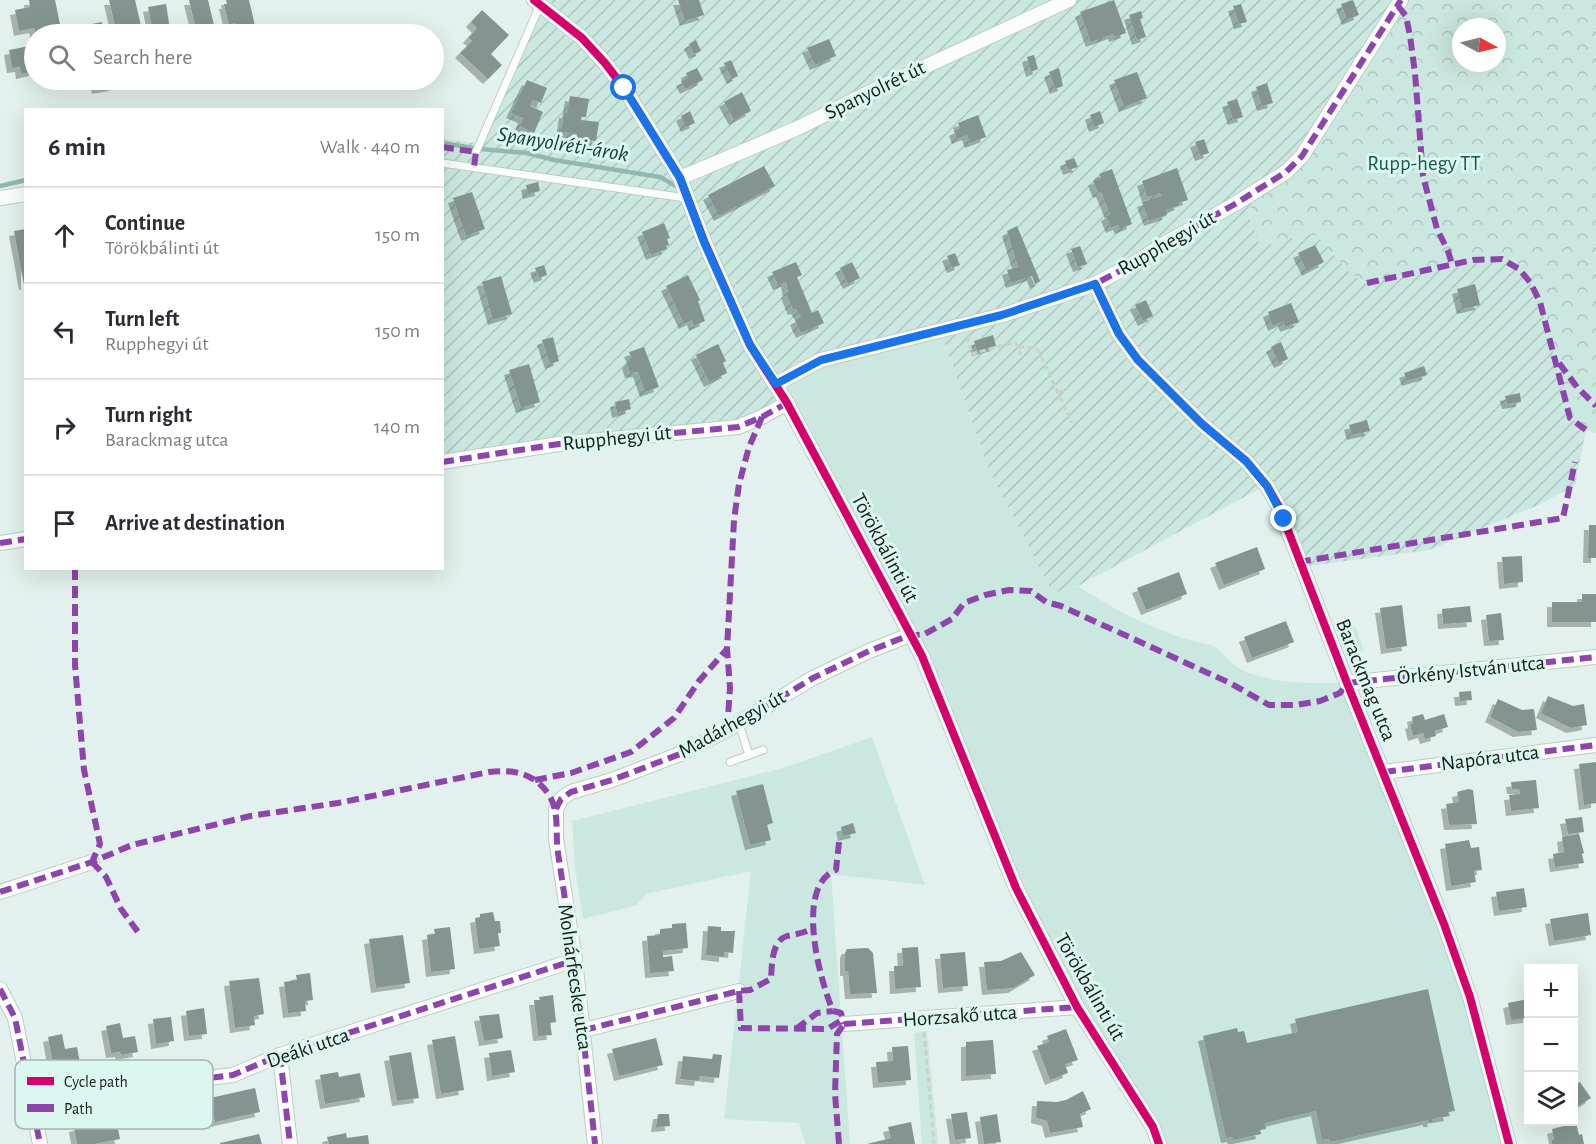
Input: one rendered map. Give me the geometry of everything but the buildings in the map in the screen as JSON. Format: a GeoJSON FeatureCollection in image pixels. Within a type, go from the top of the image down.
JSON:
{"type":"FeatureCollection","features":[{"type":"Feature","properties":{"kind":"street","name":"Spanyolrét út"},"geometry":{"type":"LineString","coordinates":[[680,178],[800,128],[868,93],[1069,0]]}},
{"type":"Feature","properties":{"kind":"street","name":"Rupphegyi út"},"geometry":{"type":"LineString","coordinates":[[776,384],[821,360],[1002,315],[1095,284],[1150,255],[1286,172],[1311,144],[1401,0]]}},
{"type":"Feature","properties":{"kind":"street","name":"Törökbálinti út"},"geometry":{"type":"LineString","coordinates":[[537,3],[582,39],[605,63],[624,88],[680,178],[704,242],[750,345],[788,403],[922,656],[1016,888],[1077,1007],[1153,1127],[1159,1144]]}},
{"type":"Feature","properties":{"kind":"street"},"geometry":{"type":"LineString","coordinates":[[0,198],[24,194]]}},
{"type":"Feature","properties":{"kind":"street","name":"Barackmag utca"},"geometry":{"type":"LineString","coordinates":[[1095,284],[1119,334],[1138,360],[1202,424],[1246,461],[1267,486],[1284,519],[1444,924],[1470,997],[1509,1144]]}},
{"type":"Feature","properties":{"kind":"street","name":"Rupphegyi út"},"geometry":{"type":"LineString","coordinates":[[444,462],[559,444],[738,427],[788,403]]}},
{"type":"Feature","properties":{"kind":"street"},"geometry":{"type":"LineString","coordinates":[[0,543],[24,539]]}},
{"type":"Feature","properties":{"kind":"street","name":"Madárhegyi út"},"geometry":{"type":"LineString","coordinates":[[555,810],[561,799],[572,792],[612,780],[680,754],[739,724],[813,678],[910,635]]}},
{"type":"Feature","properties":{"kind":"street","name":"Örkény István utca"},"geometry":{"type":"LineString","coordinates":[[1347,683],[1596,657]]}},
{"type":"Feature","properties":{"kind":"street","name":"Napóra utca"},"geometry":{"type":"LineString","coordinates":[[1384,772],[1596,745]]}},
{"type":"Feature","properties":{"kind":"street","name":"Molnárfecske utca"},"geometry":{"type":"LineString","coordinates":[[555,810],[556,839],[584,1030],[595,1144]]}},
{"type":"Feature","properties":{"kind":"street"},"geometry":{"type":"LineString","coordinates":[[0,892],[92,862]]}},
{"type":"Feature","properties":{"kind":"street","name":"Deáki utca"},"geometry":{"type":"LineString","coordinates":[[213,1077],[233,1075],[280,1055],[575,960]]}},
{"type":"Feature","properties":{"kind":"street"},"geometry":{"type":"LineString","coordinates":[[0,989],[15,1018],[24,1060]]}},
{"type":"Feature","properties":{"kind":"street"},"geometry":{"type":"LineString","coordinates":[[584,1030],[739,991]]}},
{"type":"Feature","properties":{"kind":"street","name":"Horzsakő utca"},"geometry":{"type":"LineString","coordinates":[[844,1024],[1077,1007]]}},
{"type":"Feature","properties":{"kind":"street"},"geometry":{"type":"LineString","coordinates":[[280,1055],[291,1144]]}},
{"type":"Feature","properties":{"kind":"street"},"geometry":{"type":"LineString","coordinates":[[38,1129],[40,1144]]}},
{"type":"Feature","properties":{"kind":"lane"},"geometry":{"type":"LineString","coordinates":[[477,148],[537,3]]}},
{"type":"Feature","properties":{"kind":"lane"},"geometry":{"type":"LineString","coordinates":[[444,163],[687,198]]}},
{"type":"Feature","properties":{"kind":"lane"},"geometry":{"type":"LineString","coordinates":[[739,724],[749,755]]}},
{"type":"Feature","properties":{"kind":"lane"},"geometry":{"type":"LineString","coordinates":[[730,762],[763,750]]}},
{"type":"Feature","properties":{"kind":"path"},"geometry":{"type":"LineString","coordinates":[[965,325],[972,354],[1016,343],[1021,355]]}},
{"type":"Feature","properties":{"kind":"path"},"geometry":{"type":"LineString","coordinates":[[1018,347],[1038,350],[1072,423]]}},
{"type":"Feature","properties":{"kind":"path"},"geometry":{"type":"LineString","coordinates":[[1058,393],[1068,388]]}},
{"type":"Feature","properties":{"kind":"path"},"geometry":{"type":"LineString","coordinates":[[923,1018],[934,1144]]}},
{"type":"Feature","properties":{"kind":"green space"},"geometry":{"type":"Polygon","coordinates":[[[527,0],[1400,0],[1311,144],[1252,193],[1250,221],[1261,247],[1307,234],[1317,236],[1353,276],[1367,283],[1473,260],[1502,259],[1519,269],[1530,282],[1540,302],[1570,417],[1586,430],[1575,485],[1541,504],[1429,550],[1301,567],[1283,540],[1263,487],[1078,586],[1053,593],[989,470],[945,344],[930,333],[853,351],[777,383],[787,403],[762,417],[444,462],[444,139],[476,143],[535,7],[527,0]]]}},
{"type":"Feature","properties":{"kind":"green space","name":"Rupp-hegy TT"},"geometry":{"type":"Polygon","coordinates":[[[1400,0],[1596,0],[1596,433],[1586,430],[1570,418],[1555,358],[1473,260],[1367,283],[1353,276],[1317,236],[1307,234],[1261,247],[1250,221],[1252,193],[1400,0]]]}},
{"type":"Feature","properties":{"kind":"green space"},"geometry":{"type":"Polygon","coordinates":[[[930,333],[945,344],[989,470],[1053,592],[1078,586],[1145,623],[1189,640],[1211,645],[1235,665],[1250,673],[1292,682],[1347,683],[1444,924],[1509,1144],[1159,1144],[1016,888],[922,656],[776,384],[821,360],[930,333]]]}},
{"type":"Feature","properties":{"kind":"green space"},"geometry":{"type":"Polygon","coordinates":[[[1353,622],[1364,650],[1353,655],[1341,627],[1353,622]]]}},
{"type":"Feature","properties":{"kind":"green space"},"geometry":{"type":"Polygon","coordinates":[[[872,737],[925,885],[831,874],[850,1144],[806,1144],[799,1123],[724,1119],[751,871],[646,894],[637,905],[583,919],[575,868],[572,821],[783,768],[872,737]]]}},
{"type":"Feature","properties":{"kind":"green space"},"geometry":{"type":"Polygon","coordinates":[[[927,1031],[938,1144],[922,1144],[914,1033],[927,1031]]]}},
{"type":"Feature","properties":{"kind":"waterway","name":"Spanyolréti-árok"},"geometry":{"type":"LineString","coordinates":[[444,143],[527,153],[554,160],[660,177],[676,186]]}},
{"type":"Feature","properties":{"kind":"waterway","name":"Spanyolréti-árok"},"geometry":{"type":"LineString","coordinates":[[0,186],[24,180]]}},
{"type":"Feature","properties":{"kind":"marked path"},"geometry":{"type":"LineString","coordinates":[[776,384],[821,360],[1003,315],[1095,284],[1235,204],[1286,172],[1302,156],[1401,0]]}},
{"type":"Feature","properties":{"kind":"marked path"},"geometry":{"type":"LineString","coordinates":[[1398,6],[1406,16],[1410,36],[1423,176],[1437,229],[1452,264]]}},
{"type":"Feature","properties":{"kind":"marked path"},"geometry":{"type":"LineString","coordinates":[[444,147],[476,152],[474,167]]}},
{"type":"Feature","properties":{"kind":"marked path"},"geometry":{"type":"LineString","coordinates":[[1367,283],[1473,260],[1502,259],[1519,269],[1530,282],[1540,302],[1570,418],[1586,430]]}},
{"type":"Feature","properties":{"kind":"marked path"},"geometry":{"type":"LineString","coordinates":[[1559,363],[1577,387],[1596,406]]}},
{"type":"Feature","properties":{"kind":"marked path"},"geometry":{"type":"LineString","coordinates":[[444,462],[559,444],[738,427],[787,403]]}},
{"type":"Feature","properties":{"kind":"marked path"},"geometry":{"type":"LineString","coordinates":[[727,730],[730,688],[727,649],[734,520],[739,484],[749,447],[762,417]]}},
{"type":"Feature","properties":{"kind":"marked path"},"geometry":{"type":"LineString","coordinates":[[1299,562],[1563,518],[1575,462]]}},
{"type":"Feature","properties":{"kind":"marked path"},"geometry":{"type":"LineString","coordinates":[[0,543],[24,539]]}},
{"type":"Feature","properties":{"kind":"marked path"},"geometry":{"type":"LineString","coordinates":[[75,570],[75,665],[84,770],[100,844],[92,862]]}},
{"type":"Feature","properties":{"kind":"marked path"},"geometry":{"type":"LineString","coordinates":[[556,809],[561,799],[571,792],[612,780],[680,754],[727,730],[813,678],[869,651],[910,635],[923,635],[952,619],[964,603],[985,595],[1009,590],[1031,591],[1046,602],[1061,606],[1230,683],[1269,705],[1296,705],[1320,701],[1340,693],[1347,683]]}},
{"type":"Feature","properties":{"kind":"marked path"},"geometry":{"type":"LineString","coordinates":[[535,780],[571,773],[631,752],[674,718],[699,681],[727,649]]}},
{"type":"Feature","properties":{"kind":"marked path"},"geometry":{"type":"LineString","coordinates":[[1347,683],[1596,657]]}},
{"type":"Feature","properties":{"kind":"marked path"},"geometry":{"type":"LineString","coordinates":[[1384,772],[1596,745]]}},
{"type":"Feature","properties":{"kind":"marked path"},"geometry":{"type":"LineString","coordinates":[[0,892],[92,862],[132,845],[250,816],[338,803],[489,772],[507,771],[523,774],[543,788],[555,809],[558,853],[595,1144]]}},
{"type":"Feature","properties":{"kind":"marked path"},"geometry":{"type":"LineString","coordinates":[[839,842],[836,870],[823,879],[816,895],[813,914],[817,957],[822,979],[833,1011],[841,1013],[844,1024]]}},
{"type":"Feature","properties":{"kind":"marked path"},"geometry":{"type":"LineString","coordinates":[[92,862],[106,877],[121,909],[138,932]]}},
{"type":"Feature","properties":{"kind":"marked path"},"geometry":{"type":"LineString","coordinates":[[584,1030],[750,990],[771,979],[773,954],[782,939],[815,927]]}},
{"type":"Feature","properties":{"kind":"marked path"},"geometry":{"type":"LineString","coordinates":[[213,1077],[233,1075],[280,1055],[575,960]]}},
{"type":"Feature","properties":{"kind":"marked path"},"geometry":{"type":"LineString","coordinates":[[0,989],[15,1018],[23,1060]]}},
{"type":"Feature","properties":{"kind":"marked path"},"geometry":{"type":"LineString","coordinates":[[739,991],[741,1028],[827,1029],[842,1020]]}},
{"type":"Feature","properties":{"kind":"marked path"},"geometry":{"type":"LineString","coordinates":[[844,1024],[1077,1007]]}},
{"type":"Feature","properties":{"kind":"marked path"},"geometry":{"type":"LineString","coordinates":[[796,1029],[817,1013],[833,1011]]}},
{"type":"Feature","properties":{"kind":"marked path"},"geometry":{"type":"LineString","coordinates":[[839,1144],[835,1094],[837,1034],[844,1024]]}},
{"type":"Feature","properties":{"kind":"marked path"},"geometry":{"type":"LineString","coordinates":[[280,1055],[290,1144]]}},
{"type":"Feature","properties":{"kind":"marked path"},"geometry":{"type":"LineString","coordinates":[[37,1129],[40,1144]]}},
{"type":"Feature","properties":{"kind":"cycle path"},"geometry":{"type":"LineString","coordinates":[[534,0],[582,38],[605,63],[624,88],[680,178],[704,241],[750,345],[787,403],[922,656],[1016,888],[1077,1007],[1153,1127],[1159,1144]]}},
{"type":"Feature","properties":{"kind":"cycle path"},"geometry":{"type":"LineString","coordinates":[[1095,284],[1119,334],[1138,360],[1202,424],[1246,461],[1267,486],[1279,507],[1444,924],[1470,997],[1509,1144]]}},
{"type":"Feature","properties":{"kind":"route"},"geometry":{"type":"LineString","coordinates":[[624,88],[680,178],[704,242],[750,345],[776,384],[821,360],[1002,315],[1095,284],[1119,334],[1138,360],[1172,396],[1246,461],[1267,486],[1284,519]]}}]}
